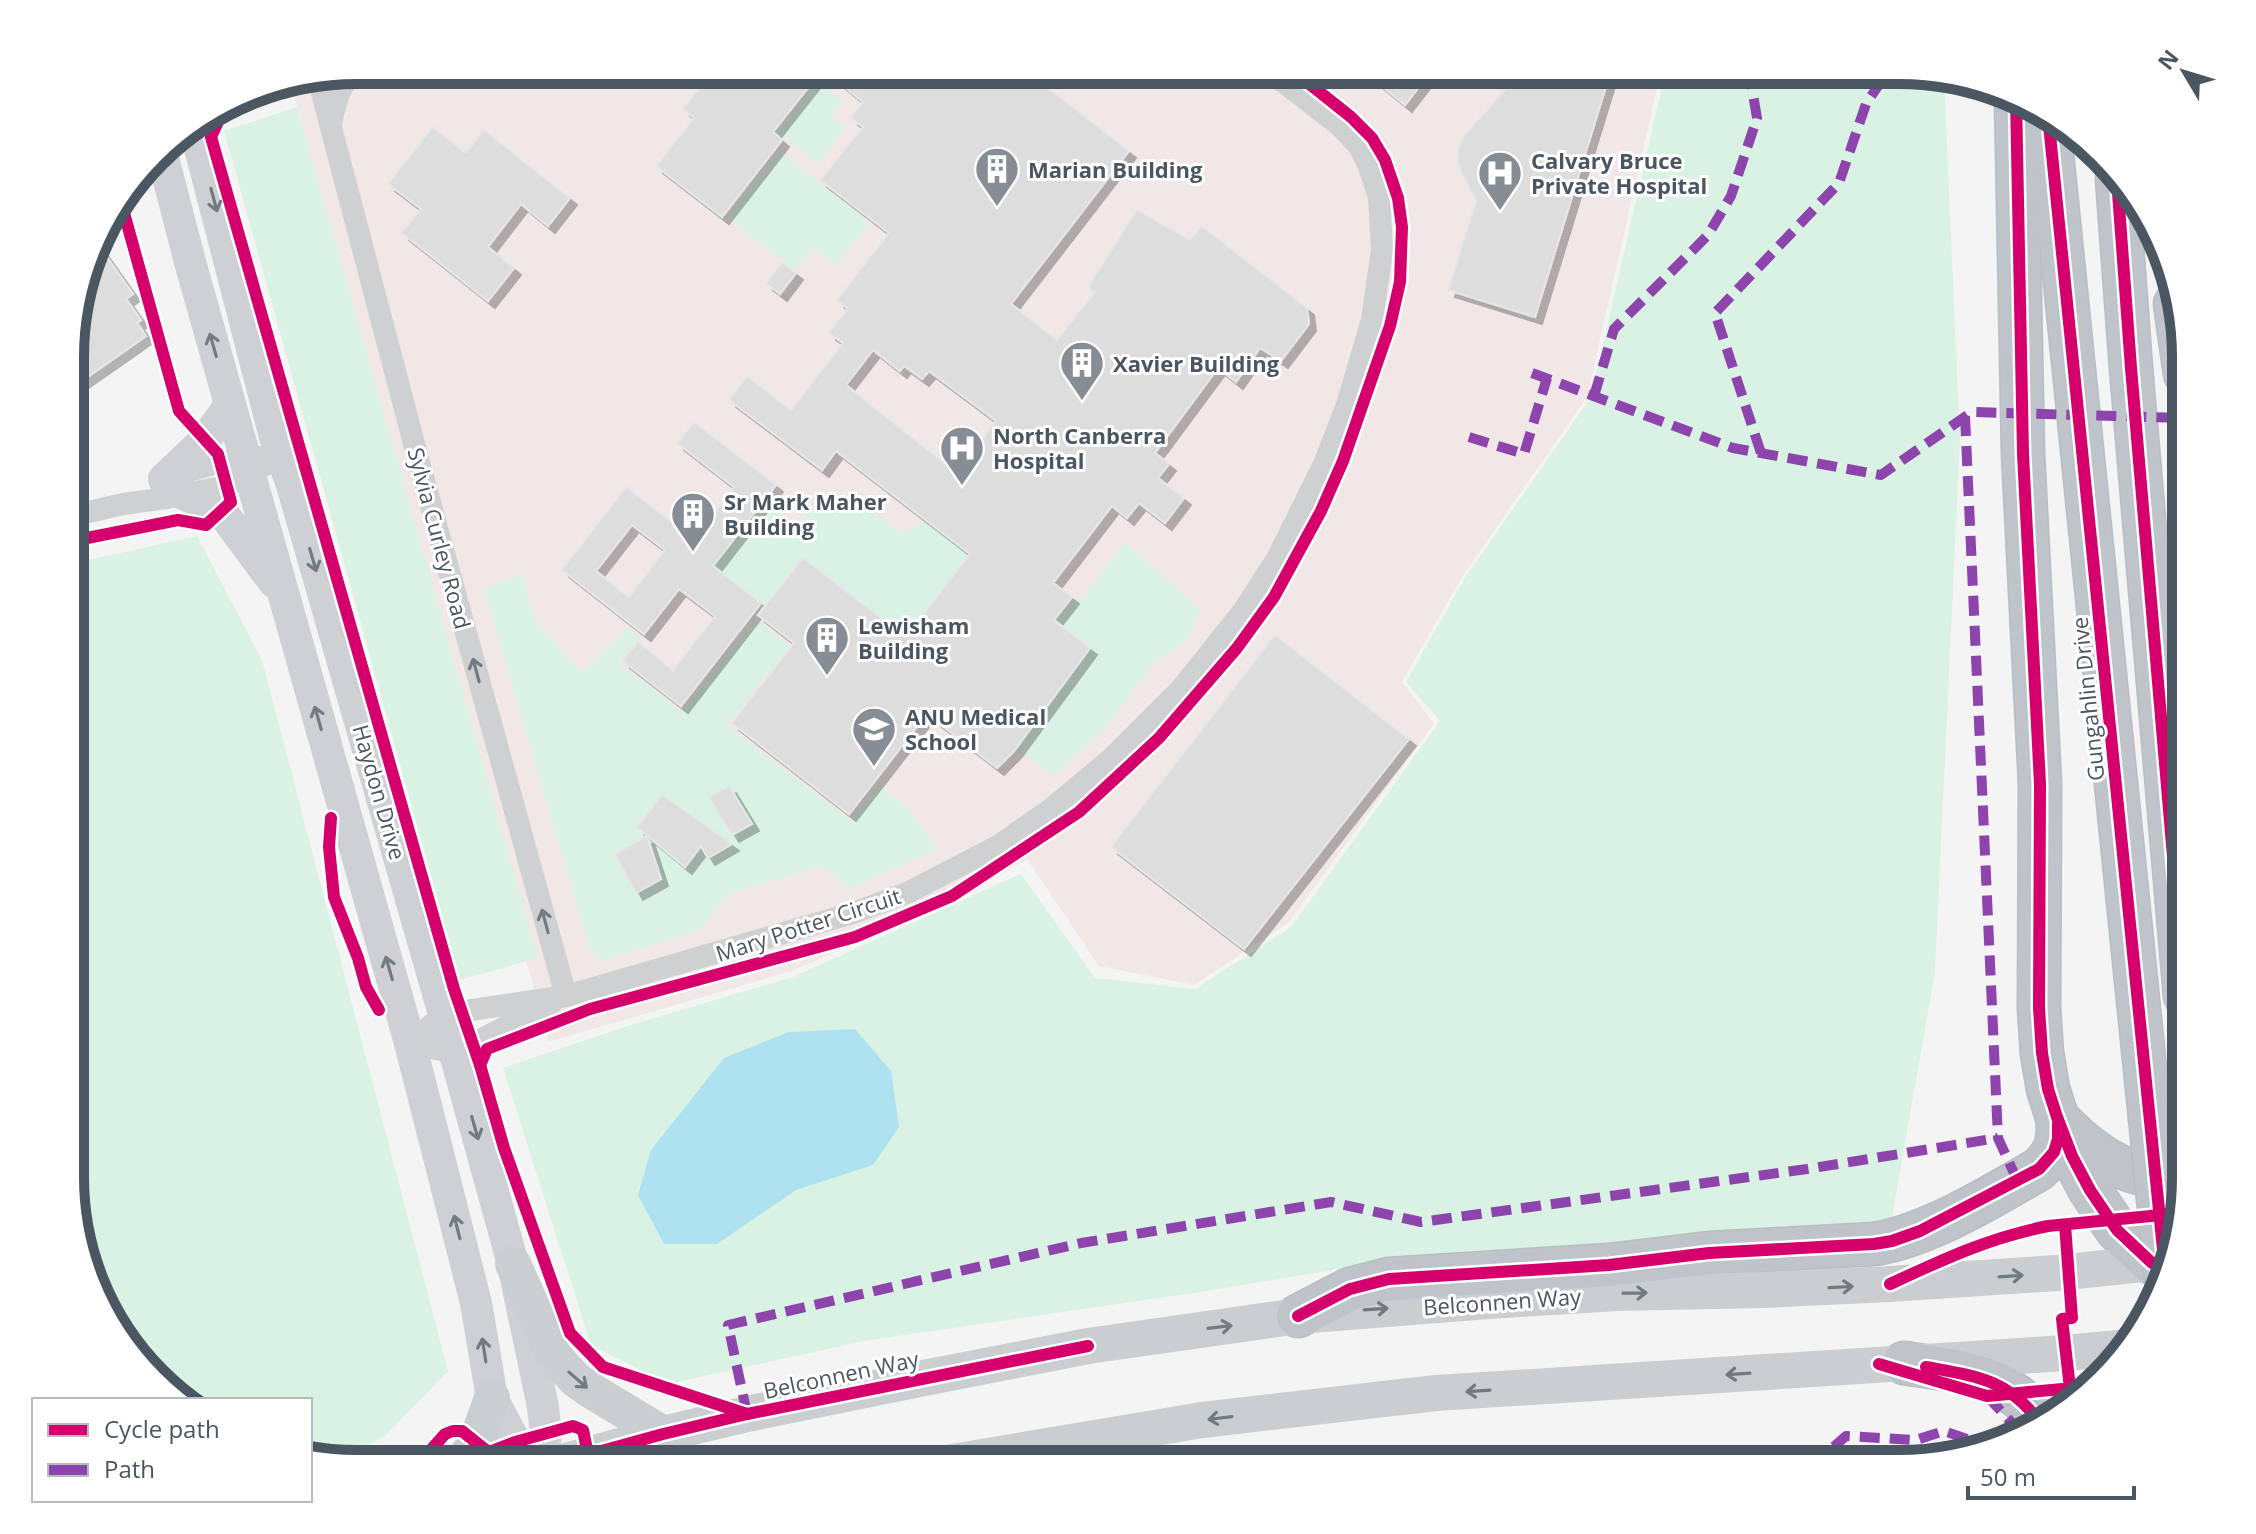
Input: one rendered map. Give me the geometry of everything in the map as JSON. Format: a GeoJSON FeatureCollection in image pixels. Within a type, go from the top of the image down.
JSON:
{"type":"FeatureCollection","features":[{"type":"Feature","properties":{"kind":"highway"},"geometry":{"type":"LineString","coordinates":[[2016,110],[2023,454],[2040,784],[2039,1008],[2044,1069],[2072,1156],[2102,1210],[2122,1236],[2158,1265]]}},
{"type":"Feature","properties":{"kind":"highway","name":"Gungahlin Drive"},"geometry":{"type":"LineString","coordinates":[[2049,129],[2162,1249]]}},
{"type":"Feature","properties":{"kind":"highway"},"geometry":{"type":"LineString","coordinates":[[2118,194],[2171,833]]}},
{"type":"Feature","properties":{"kind":"highway"},"geometry":{"type":"LineString","coordinates":[[2057,1117],[2081,1141],[2118,1167],[2156,1178],[2171,1177]]}},
{"type":"Feature","properties":{"kind":"highway"},"geometry":{"type":"LineString","coordinates":[[1298,1316],[1350,1289],[1389,1279],[1582,1267],[1709,1253],[1892,1241],[1943,1221],[2039,1169],[2056,1146],[2059,1132],[2057,1117]]}},
{"type":"Feature","properties":{"kind":"highway"},"geometry":{"type":"LineString","coordinates":[[1904,1363],[1988,1380],[2014,1394],[2032,1414]]}},
{"type":"Feature","properties":{"kind":"main road","name":"Haydon Drive"},"geometry":{"type":"LineString","coordinates":[[197,136],[282,456],[513,1264],[543,1407],[546,1434],[542,1450]]}},
{"type":"Feature","properties":{"kind":"main road","name":"Haydon Drive"},"geometry":{"type":"LineString","coordinates":[[165,164],[410,1043],[476,1303],[492,1398],[515,1442],[524,1450]]}},
{"type":"Feature","properties":{"kind":"main road"},"geometry":{"type":"LineString","coordinates":[[230,405],[174,487],[221,511],[283,594]]}},
{"type":"Feature","properties":{"kind":"main road"},"geometry":{"type":"LineString","coordinates":[[513,1264],[554,1356],[587,1388],[663,1434]]}},
{"type":"Feature","properties":{"kind":"main road","name":"Belconnen Way"},"geometry":{"type":"LineString","coordinates":[[606,1450],[762,1411],[1088,1346],[1298,1316],[1618,1293],[1763,1290],[2156,1270]]}},
{"type":"Feature","properties":{"kind":"main road"},"geometry":{"type":"LineString","coordinates":[[1027,1450],[1202,1420],[1436,1393],[2111,1349]]}},
{"type":"Feature","properties":{"kind":"main road"},"geometry":{"type":"LineString","coordinates":[[471,1450],[492,1398]]}},
{"type":"Feature","properties":{"kind":"street","name":"Mary Potter Circuit"},"geometry":{"type":"LineString","coordinates":[[444,1014],[566,996],[853,913],[907,893],[998,846],[1051,809],[1111,759],[1181,689],[1222,639],[1277,559],[1324,464],[1347,405],[1372,320],[1382,250],[1379,197],[1369,166],[1359,146],[1339,125],[1287,84]]}},
{"type":"Feature","properties":{"kind":"street"},"geometry":{"type":"LineString","coordinates":[[331,128],[335,101],[343,85]]}},
{"type":"Feature","properties":{"kind":"street","name":"Sylvia Curley Road"},"geometry":{"type":"LineString","coordinates":[[320,87],[417,455],[566,996]]}},
{"type":"Feature","properties":{"kind":"street"},"geometry":{"type":"LineString","coordinates":[[84,513],[174,487],[207,465],[247,465],[282,456]]}},
{"type":"Feature","properties":{"kind":"street","name":"Mary Potter Circuit"},"geometry":{"type":"LineString","coordinates":[[454,1053],[566,996]]}},
{"type":"Feature","properties":{"kind":"street"},"geometry":{"type":"LineString","coordinates":[[410,1043],[444,1014]]}},
{"type":"Feature","properties":{"kind":"street"},"geometry":{"type":"LineString","coordinates":[[410,1043],[454,1053]]}},
{"type":"Feature","properties":{"kind":"shaded area","name":"North Canberra Hospital"},"geometry":{"type":"Polygon","coordinates":[[[1658,84],[1587,397],[1462,577],[1402,682],[1434,724],[1288,923],[1194,985],[1099,966],[1027,859],[965,895],[792,971],[548,1042],[295,91],[304,89],[339,85],[1658,84]]]}},
{"type":"Feature","properties":{"kind":"green space"},"geometry":{"type":"Polygon","coordinates":[[[1663,84],[1899,84],[1945,88],[1960,439],[1935,972],[1890,1228],[1387,1261],[864,1341],[668,1384],[591,1345],[503,1068],[634,1024],[793,977],[1021,874],[1095,978],[1195,989],[1291,927],[1440,721],[1406,682],[1465,578],[1591,397],[1663,84]]]}},
{"type":"Feature","properties":{"kind":"green space"},"geometry":{"type":"Polygon","coordinates":[[[814,85],[822,85],[842,101],[832,116],[845,128],[819,163],[777,133],[814,85]]]}},
{"type":"Feature","properties":{"kind":"green space"},"geometry":{"type":"Polygon","coordinates":[[[297,107],[538,958],[460,980],[224,131],[297,107]]]}},
{"type":"Feature","properties":{"kind":"green space"},"geometry":{"type":"Polygon","coordinates":[[[779,151],[870,223],[836,265],[813,248],[795,270],[727,217],[779,151]]]}},
{"type":"Feature","properties":{"kind":"green space"},"geometry":{"type":"Polygon","coordinates":[[[837,494],[852,496],[900,533],[927,521],[970,554],[883,667],[803,558],[766,606],[713,566],[765,500],[796,524],[820,502],[837,494]]]}},
{"type":"Feature","properties":{"kind":"green space"},"geometry":{"type":"Polygon","coordinates":[[[197,536],[262,660],[448,1371],[385,1436],[360,1450],[312,1446],[312,1398],[197,1398],[164,1370],[130,1329],[98,1265],[86,1212],[84,1177],[84,559],[197,536]]]}},
{"type":"Feature","properties":{"kind":"green space"},"geometry":{"type":"Polygon","coordinates":[[[1125,542],[1200,610],[1187,639],[1155,662],[1102,732],[1054,776],[1016,748],[1090,648],[1054,620],[1072,597],[1079,603],[1125,542]]]}},
{"type":"Feature","properties":{"kind":"green space"},"geometry":{"type":"Polygon","coordinates":[[[522,573],[533,618],[582,673],[628,628],[640,637],[618,663],[682,712],[756,619],[790,646],[726,725],[851,820],[880,785],[910,811],[937,849],[849,889],[822,866],[731,893],[698,931],[603,960],[591,954],[484,589],[522,573]]]}},
{"type":"Feature","properties":{"kind":"water"},"geometry":{"type":"Polygon","coordinates":[[[855,1029],[891,1071],[899,1127],[873,1165],[796,1190],[717,1244],[664,1244],[638,1195],[651,1150],[724,1058],[789,1032],[855,1029]]]}},
{"type":"Feature","properties":{"kind":"building"},"geometry":{"type":"Polygon","coordinates":[[[1380,84],[1421,84],[1405,105],[1380,84]]]}},
{"type":"Feature","properties":{"kind":"building","name":"Calvary Bruce Private Hospital"},"geometry":{"type":"Polygon","coordinates":[[[1510,84],[1607,84],[1535,317],[1448,290],[1476,201],[1458,165],[1458,149],[1465,134],[1510,84]]]}},
{"type":"Feature","properties":{"kind":"building"},"geometry":{"type":"Polygon","coordinates":[[[702,85],[810,85],[773,132],[782,140],[722,217],[656,166],[694,118],[683,109],[702,85]]]}},
{"type":"Feature","properties":{"kind":"building"},"geometry":{"type":"Polygon","coordinates":[[[842,85],[1044,85],[1129,151],[1011,304],[1057,340],[1095,292],[1088,287],[1137,210],[1190,240],[1202,226],[1307,308],[1309,324],[1281,361],[1260,348],[1236,382],[1218,368],[1155,453],[1169,464],[1158,478],[1184,498],[1165,523],[1139,503],[1127,518],[1112,506],[1053,583],[1072,597],[1054,620],[1090,648],[1014,751],[997,768],[927,714],[849,814],[732,723],[794,643],[758,615],[803,558],[906,637],[970,554],[836,451],[822,470],[729,400],[747,376],[791,410],[843,343],[829,333],[848,309],[837,300],[889,233],[820,180],[863,127],[851,118],[863,102],[842,85]],[[873,350],[846,385],[957,473],[996,421],[929,371],[922,379],[904,366],[900,371],[873,350]]]}},
{"type":"Feature","properties":{"kind":"building"},"geometry":{"type":"Polygon","coordinates":[[[433,127],[466,153],[484,130],[570,198],[548,226],[521,204],[488,247],[514,268],[488,301],[402,233],[421,209],[388,184],[433,127]]]}},
{"type":"Feature","properties":{"kind":"building"},"geometry":{"type":"Polygon","coordinates":[[[105,254],[133,294],[126,299],[141,320],[137,323],[146,336],[84,379],[86,322],[93,286],[105,254]]]}},
{"type":"Feature","properties":{"kind":"building"},"geometry":{"type":"Polygon","coordinates":[[[782,262],[796,273],[780,294],[766,283],[782,262]]]}},
{"type":"Feature","properties":{"kind":"building","name":"Sr Mark Maher Building"},"geometry":{"type":"Polygon","coordinates":[[[694,422],[776,485],[713,566],[761,603],[681,706],[623,661],[638,642],[673,670],[715,616],[679,589],[644,634],[562,570],[626,487],[676,525],[683,517],[701,531],[734,487],[677,443],[694,422]],[[632,525],[596,571],[629,597],[665,550],[632,525]]]}},
{"type":"Feature","properties":{"kind":"building"},"geometry":{"type":"Polygon","coordinates":[[[1275,635],[1409,739],[1244,949],[1111,847],[1275,635]]]}},
{"type":"Feature","properties":{"kind":"building"},"geometry":{"type":"Polygon","coordinates":[[[729,786],[752,824],[732,835],[709,797],[729,786]]]}},
{"type":"Feature","properties":{"kind":"building"},"geometry":{"type":"Polygon","coordinates":[[[662,795],[732,844],[708,858],[701,846],[685,867],[637,827],[662,795]]]}},
{"type":"Feature","properties":{"kind":"building"},"geometry":{"type":"Polygon","coordinates":[[[647,836],[661,879],[636,893],[615,854],[647,836]]]}},
{"type":"Feature","properties":{"kind":"marked path"},"geometry":{"type":"LineString","coordinates":[[1594,396],[1614,329],[1708,235],[1731,196],[1757,118],[1751,84]]}},
{"type":"Feature","properties":{"kind":"marked path"},"geometry":{"type":"LineString","coordinates":[[1761,453],[1715,313],[1839,183],[1866,104],[1879,84]]}},
{"type":"Feature","properties":{"kind":"marked path"},"geometry":{"type":"LineString","coordinates":[[1532,373],[1733,448],[1881,475],[1972,412],[2171,418]]}},
{"type":"Feature","properties":{"kind":"marked path"},"geometry":{"type":"LineString","coordinates":[[1469,437],[1524,454],[1547,378]]}},
{"type":"Feature","properties":{"kind":"marked path"},"geometry":{"type":"LineString","coordinates":[[1965,416],[1998,1138],[2018,1182]]}},
{"type":"Feature","properties":{"kind":"marked path"},"geometry":{"type":"LineString","coordinates":[[747,1414],[728,1325],[1081,1243],[1331,1202],[1421,1222],[1807,1169],[1998,1138]]}},
{"type":"Feature","properties":{"kind":"marked path"},"geometry":{"type":"LineString","coordinates":[[1987,1396],[2011,1425]]}},
{"type":"Feature","properties":{"kind":"marked path"},"geometry":{"type":"LineString","coordinates":[[1831,1449],[1846,1436],[1916,1440],[1944,1431],[1969,1441]]}},
{"type":"Feature","properties":{"kind":"cycle path"},"geometry":{"type":"LineString","coordinates":[[480,1065],[487,1049],[590,1009],[855,937],[952,896],[1079,812],[1159,738],[1237,648],[1274,597],[1321,511],[1343,461],[1390,326],[1400,282],[1402,227],[1398,198],[1385,160],[1372,138],[1310,84]]}},
{"type":"Feature","properties":{"kind":"cycle path"},"geometry":{"type":"LineString","coordinates":[[2016,110],[2023,454],[2040,784],[2039,1008],[2042,1053],[2057,1117],[2090,1190],[2117,1230],[2152,1263],[2159,1262]]}},
{"type":"Feature","properties":{"kind":"cycle path"},"geometry":{"type":"LineString","coordinates":[[217,123],[211,137],[454,989],[504,1148],[570,1333],[603,1367],[747,1414]]}},
{"type":"Feature","properties":{"kind":"cycle path"},"geometry":{"type":"LineString","coordinates":[[2049,129],[2163,1247]]}},
{"type":"Feature","properties":{"kind":"cycle path"},"geometry":{"type":"LineString","coordinates":[[2118,194],[2171,833]]}},
{"type":"Feature","properties":{"kind":"cycle path"},"geometry":{"type":"LineString","coordinates":[[84,539],[178,520],[206,525],[231,502],[218,454],[179,411],[125,215]]}},
{"type":"Feature","properties":{"kind":"cycle path"},"geometry":{"type":"LineString","coordinates":[[331,818],[329,847],[334,897],[366,987],[379,1010]]}},
{"type":"Feature","properties":{"kind":"cycle path"},"geometry":{"type":"LineString","coordinates":[[1298,1316],[1350,1289],[1389,1279],[1609,1265],[1709,1253],[1892,1241],[1920,1231],[2039,1169],[2054,1152],[2058,1124]]}},
{"type":"Feature","properties":{"kind":"cycle path"},"geometry":{"type":"LineString","coordinates":[[1890,1284],[1967,1250],[2026,1231],[2048,1226],[2169,1214]]}},
{"type":"Feature","properties":{"kind":"cycle path"},"geometry":{"type":"LineString","coordinates":[[2065,1225],[2072,1318],[2062,1319],[2070,1388]]}},
{"type":"Feature","properties":{"kind":"cycle path"},"geometry":{"type":"LineString","coordinates":[[606,1450],[747,1414],[1088,1346]]}},
{"type":"Feature","properties":{"kind":"cycle path"},"geometry":{"type":"LineString","coordinates":[[1879,1364],[1987,1396],[2072,1388]]}},
{"type":"Feature","properties":{"kind":"cycle path"},"geometry":{"type":"LineString","coordinates":[[1926,1367],[1990,1382],[2016,1397],[2033,1414]]}},
{"type":"Feature","properties":{"kind":"cycle path"},"geometry":{"type":"LineString","coordinates":[[494,1450],[573,1426],[583,1430],[587,1450]]}},
{"type":"Feature","properties":{"kind":"cycle path"},"geometry":{"type":"LineString","coordinates":[[431,1450],[445,1434],[453,1431],[462,1431],[486,1450]]}},
{"type":"Feature","properties":{"kind":"place","name":"Marian Building"},"geometry":{"type":"Point","coordinates":[997,208]}},
{"type":"Feature","properties":{"kind":"place","name":"Calvary Bruce Private Hospital"},"geometry":{"type":"Point","coordinates":[1500,212]}},
{"type":"Feature","properties":{"kind":"place","name":"Xavier Building"},"geometry":{"type":"Point","coordinates":[1082,402]}},
{"type":"Feature","properties":{"kind":"place","name":"North Canberra Hospital"},"geometry":{"type":"Point","coordinates":[962,487]}},
{"type":"Feature","properties":{"kind":"place","name":"Sr Mark Maher Building"},"geometry":{"type":"Point","coordinates":[693,553]}},
{"type":"Feature","properties":{"kind":"place","name":"Lewisham Building"},"geometry":{"type":"Point","coordinates":[827,677]}},
{"type":"Feature","properties":{"kind":"place","name":"ANU Medical School"},"geometry":{"type":"Point","coordinates":[874,768]}}]}
